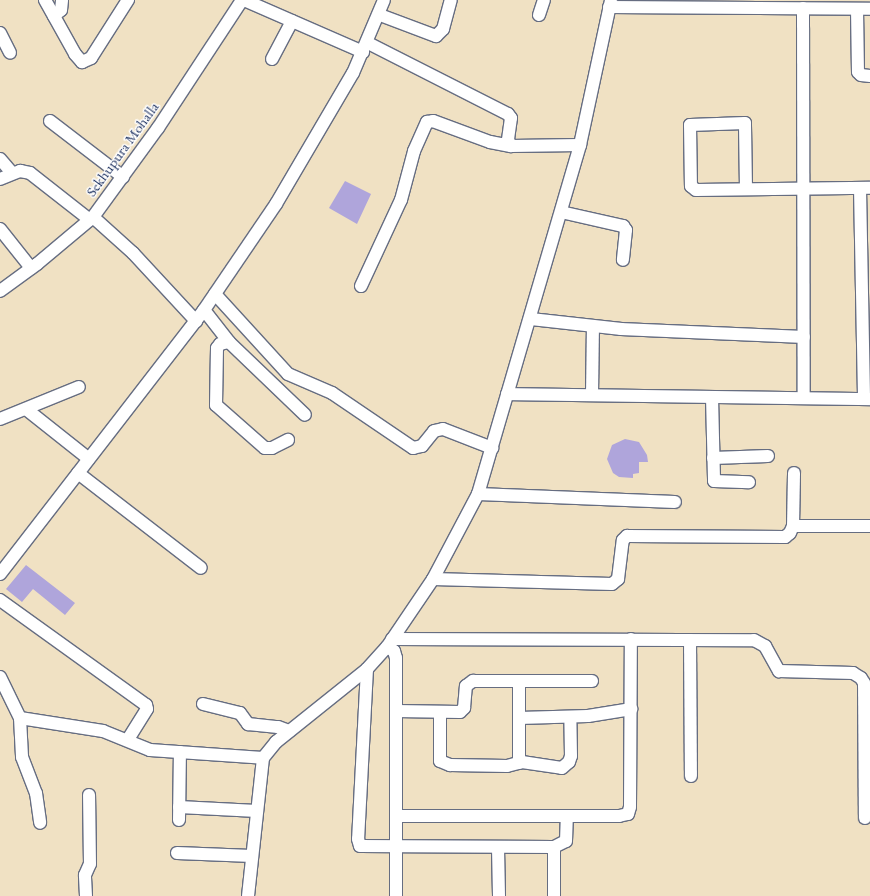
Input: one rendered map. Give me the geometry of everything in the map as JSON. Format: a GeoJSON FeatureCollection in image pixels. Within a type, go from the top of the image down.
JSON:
{"type":"FeatureCollection","features":[{"type":"Feature","properties":{"kind":"street"},"geometry":{"type":"LineString","coordinates":[[45,0],[75,54],[80,61],[84,62],[91,58],[128,0]]}},
{"type":"Feature","properties":{"kind":"street"},"geometry":{"type":"LineString","coordinates":[[54,16],[61,10],[62,0]]}},
{"type":"Feature","properties":{"kind":"street"},"geometry":{"type":"LineString","coordinates":[[243,0],[292,21],[365,48],[508,114],[511,118],[508,140],[511,146]]}},
{"type":"Feature","properties":{"kind":"street","name":"Sekhupura Mohalla"},"geometry":{"type":"LineString","coordinates":[[0,291],[31,268],[91,218],[158,128],[243,0]]}},
{"type":"Feature","properties":{"kind":"street"},"geometry":{"type":"LineString","coordinates":[[0,574],[196,321],[276,204],[365,48],[380,15],[384,0]]}},
{"type":"Feature","properties":{"kind":"street"},"geometry":{"type":"LineString","coordinates":[[380,15],[436,36],[443,29],[451,0]]}},
{"type":"Feature","properties":{"kind":"street"},"geometry":{"type":"LineString","coordinates":[[539,15],[544,0]]}},
{"type":"Feature","properties":{"kind":"street"},"geometry":{"type":"LineString","coordinates":[[248,896],[263,758],[268,750],[289,731],[367,669],[390,643],[433,578],[478,494],[507,394],[531,319],[580,145],[610,4],[777,4],[803,8],[855,6],[870,9]]}},
{"type":"Feature","properties":{"kind":"street"},"geometry":{"type":"LineString","coordinates":[[855,6],[858,72],[861,75],[870,76]]}},
{"type":"Feature","properties":{"kind":"street"},"geometry":{"type":"LineString","coordinates":[[803,8],[804,397]]}},
{"type":"Feature","properties":{"kind":"street"},"geometry":{"type":"LineString","coordinates":[[272,59],[292,21]]}},
{"type":"Feature","properties":{"kind":"street"},"geometry":{"type":"LineString","coordinates":[[0,33],[10,53]]}},
{"type":"Feature","properties":{"kind":"street"},"geometry":{"type":"LineString","coordinates":[[50,121],[123,177]]}},
{"type":"Feature","properties":{"kind":"street"},"geometry":{"type":"LineString","coordinates":[[361,286],[401,200],[414,150],[427,122],[433,121],[490,142],[511,146],[580,145]]}},
{"type":"Feature","properties":{"kind":"street"},"geometry":{"type":"LineString","coordinates":[[507,394],[867,399],[865,188],[804,189],[746,189],[692,189],[690,125],[745,123],[746,189]]}},
{"type":"Feature","properties":{"kind":"street"},"geometry":{"type":"LineString","coordinates":[[0,159],[12,173]]}},
{"type":"Feature","properties":{"kind":"street"},"geometry":{"type":"LineString","coordinates":[[0,179],[12,173],[30,173],[91,218],[133,254],[196,321]]}},
{"type":"Feature","properties":{"kind":"street"},"geometry":{"type":"LineString","coordinates":[[561,212],[623,226],[626,230],[623,260]]}},
{"type":"Feature","properties":{"kind":"street"},"geometry":{"type":"LineString","coordinates":[[0,229],[31,268]]}},
{"type":"Feature","properties":{"kind":"street"},"geometry":{"type":"LineString","coordinates":[[215,294],[288,374],[332,393],[413,448],[422,446],[434,431],[443,429],[492,448]]}},
{"type":"Feature","properties":{"kind":"street"},"geometry":{"type":"LineString","coordinates":[[204,310],[229,342],[305,415]]}},
{"type":"Feature","properties":{"kind":"street"},"geometry":{"type":"LineString","coordinates":[[531,319],[593,327],[804,337]]}},
{"type":"Feature","properties":{"kind":"street"},"geometry":{"type":"LineString","coordinates":[[592,395],[593,327]]}},
{"type":"Feature","properties":{"kind":"street"},"geometry":{"type":"LineString","coordinates":[[229,342],[220,344],[217,348],[216,404],[265,448],[272,448],[288,440]]}},
{"type":"Feature","properties":{"kind":"street"},"geometry":{"type":"LineString","coordinates":[[0,419],[79,387]]}},
{"type":"Feature","properties":{"kind":"street"},"geometry":{"type":"LineString","coordinates":[[712,397],[714,481],[749,482]]}},
{"type":"Feature","properties":{"kind":"street"},"geometry":{"type":"LineString","coordinates":[[26,409],[89,459]]}},
{"type":"Feature","properties":{"kind":"street"},"geometry":{"type":"LineString","coordinates":[[713,458],[768,456]]}},
{"type":"Feature","properties":{"kind":"street"},"geometry":{"type":"LineString","coordinates":[[78,473],[201,568]]}},
{"type":"Feature","properties":{"kind":"street"},"geometry":{"type":"LineString","coordinates":[[433,578],[612,584],[618,579],[623,540],[627,536],[778,538],[790,533],[794,526],[794,473]]}},
{"type":"Feature","properties":{"kind":"street"},"geometry":{"type":"LineString","coordinates":[[478,494],[676,502]]}},
{"type":"Feature","properties":{"kind":"street"},"geometry":{"type":"LineString","coordinates":[[794,526],[870,526]]}},
{"type":"Feature","properties":{"kind":"street"},"geometry":{"type":"LineString","coordinates":[[0,600],[146,705],[147,709],[128,740]]}},
{"type":"Feature","properties":{"kind":"street"},"geometry":{"type":"LineString","coordinates":[[390,643],[631,639],[754,640],[766,646],[780,671],[858,675],[864,683],[867,718],[865,818]]}},
{"type":"Feature","properties":{"kind":"street"},"geometry":{"type":"LineString","coordinates":[[396,816],[619,816],[630,811],[631,639]]}},
{"type":"Feature","properties":{"kind":"street"},"geometry":{"type":"LineString","coordinates":[[690,640],[691,776]]}},
{"type":"Feature","properties":{"kind":"street"},"geometry":{"type":"LineString","coordinates":[[390,643],[396,658],[396,896]]}},
{"type":"Feature","properties":{"kind":"street"},"geometry":{"type":"LineString","coordinates":[[367,669],[358,843],[360,846],[498,848],[554,847],[566,841],[567,816]]}},
{"type":"Feature","properties":{"kind":"street"},"geometry":{"type":"LineString","coordinates":[[0,677],[20,718],[22,757],[36,793],[40,823]]}},
{"type":"Feature","properties":{"kind":"street"},"geometry":{"type":"LineString","coordinates":[[396,712],[440,713],[463,711],[469,683],[592,681]]}},
{"type":"Feature","properties":{"kind":"street"},"geometry":{"type":"LineString","coordinates":[[519,682],[519,763]]}},
{"type":"Feature","properties":{"kind":"street"},"geometry":{"type":"LineString","coordinates":[[203,704],[240,713],[248,724],[278,727],[289,731]]}},
{"type":"Feature","properties":{"kind":"street"},"geometry":{"type":"LineString","coordinates":[[519,718],[570,717],[605,714],[631,709]]}},
{"type":"Feature","properties":{"kind":"street"},"geometry":{"type":"LineString","coordinates":[[440,713],[442,763],[501,766],[519,763],[548,768],[566,766],[571,756],[570,717]]}},
{"type":"Feature","properties":{"kind":"street"},"geometry":{"type":"LineString","coordinates":[[20,718],[103,731],[150,750],[263,758]]}},
{"type":"Feature","properties":{"kind":"street"},"geometry":{"type":"LineString","coordinates":[[179,820],[180,752]]}},
{"type":"Feature","properties":{"kind":"street"},"geometry":{"type":"LineString","coordinates":[[86,896],[85,875],[90,864],[89,795]]}},
{"type":"Feature","properties":{"kind":"street"},"geometry":{"type":"LineString","coordinates":[[179,807],[257,811]]}},
{"type":"Feature","properties":{"kind":"street"},"geometry":{"type":"LineString","coordinates":[[554,847],[554,896]]}},
{"type":"Feature","properties":{"kind":"street"},"geometry":{"type":"LineString","coordinates":[[498,848],[499,896]]}},
{"type":"Feature","properties":{"kind":"street"},"geometry":{"type":"LineString","coordinates":[[177,853],[252,856]]}},
{"type":"Feature","properties":{"kind":"building"},"geometry":{"type":"Polygon","coordinates":[[[345,181],[371,194],[357,224],[329,208],[345,181]]]}},
{"type":"Feature","properties":{"kind":"building"},"geometry":{"type":"Polygon","coordinates":[[[625,439],[639,442],[647,455],[648,462],[639,462],[639,473],[633,474],[633,478],[619,477],[613,473],[607,459],[612,445],[625,439]]]}},
{"type":"Feature","properties":{"kind":"building"},"geometry":{"type":"Polygon","coordinates":[[[26,565],[75,603],[65,615],[33,589],[22,602],[6,589],[26,565]]]}}]}
